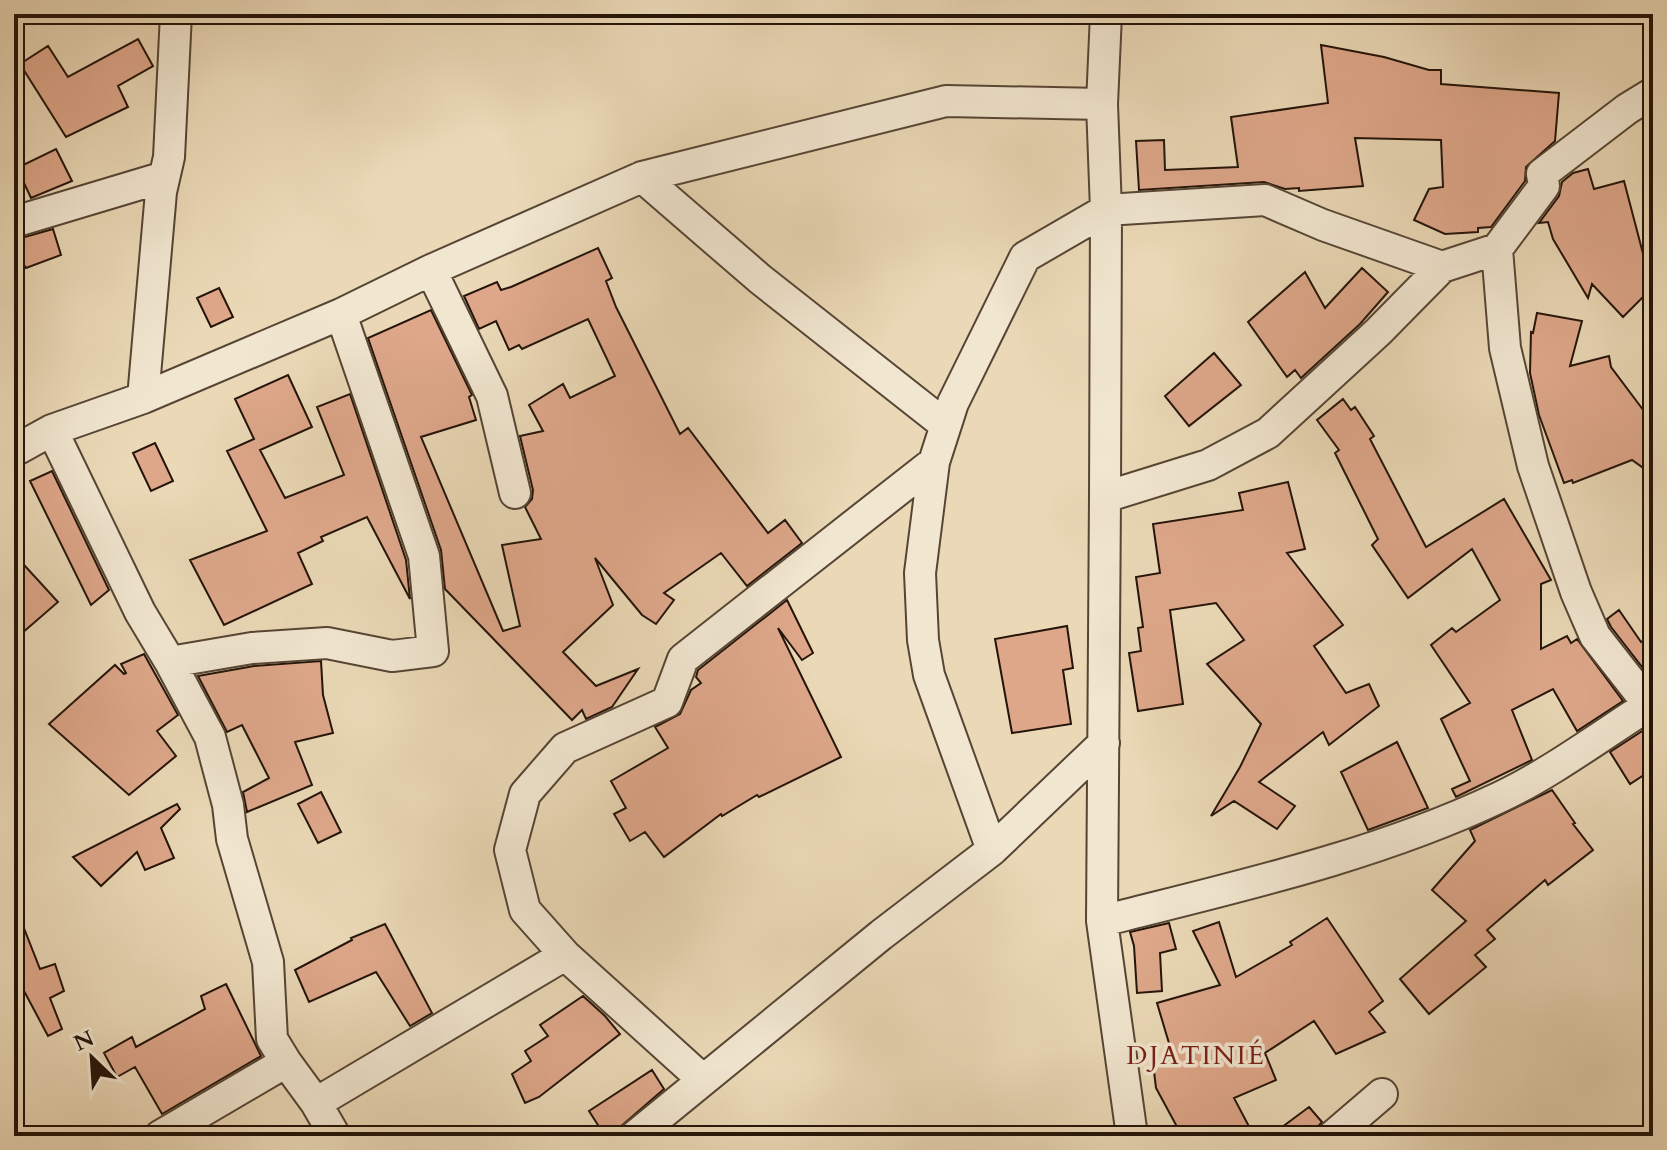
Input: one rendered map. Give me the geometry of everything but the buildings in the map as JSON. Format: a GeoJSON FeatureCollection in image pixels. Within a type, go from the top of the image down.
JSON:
{"type":"FeatureCollection","features":[{"type":"Feature","properties":{"kind":"street"},"geometry":{"type":"LineString","coordinates":[[143,398],[164,177],[169,157],[176,14]]}},
{"type":"Feature","properties":{"kind":"street"},"geometry":{"type":"LineString","coordinates":[[1106,14],[1102,104],[1106,210],[1102,921],[1132,1136]]}},
{"type":"Feature","properties":{"kind":"street"},"geometry":{"type":"LineString","coordinates":[[1105,497],[1208,465],[1268,433],[1378,332],[1442,267],[1497,249],[1544,186],[1542,174],[1627,109],[1653,93]]}},
{"type":"Feature","properties":{"kind":"street"},"geometry":{"type":"LineString","coordinates":[[14,451],[52,430],[143,398],[341,314],[431,270],[642,177],[946,101],[1102,104]]}},
{"type":"Feature","properties":{"kind":"street"},"geometry":{"type":"LineString","coordinates":[[14,222],[164,177]]}},
{"type":"Feature","properties":{"kind":"street"},"geometry":{"type":"LineString","coordinates":[[642,177],[760,279],[944,424]]}},
{"type":"Feature","properties":{"kind":"street"},"geometry":{"type":"LineString","coordinates":[[992,850],[933,687],[923,640],[920,573],[934,462],[944,424],[1025,257],[1106,210],[1265,200],[1323,225],[1442,267]]}},
{"type":"Feature","properties":{"kind":"street"},"geometry":{"type":"LineString","coordinates":[[1102,921],[1267,879],[1402,837],[1500,798],[1651,704],[1595,636],[1576,592],[1533,466],[1505,348],[1497,249]]}},
{"type":"Feature","properties":{"kind":"street"},"geometry":{"type":"LineString","coordinates":[[431,270],[492,396],[515,493]]}},
{"type":"Feature","properties":{"kind":"street"},"geometry":{"type":"LineString","coordinates":[[170,662],[252,648],[327,643],[392,656],[433,651],[424,556],[341,314]]}},
{"type":"Feature","properties":{"kind":"street"},"geometry":{"type":"LineString","coordinates":[[52,430],[140,612],[210,737],[228,805],[232,839],[268,962],[272,1039],[335,1136]]}},
{"type":"Feature","properties":{"kind":"street"},"geometry":{"type":"LineString","coordinates":[[702,1079],[565,955],[525,910],[510,850],[525,794],[565,748],[667,702],[683,659],[934,462]]}},
{"type":"Feature","properties":{"kind":"street"},"geometry":{"type":"LineString","coordinates":[[635,1136],[881,935],[992,850],[1104,743]]}},
{"type":"Feature","properties":{"kind":"street"},"geometry":{"type":"LineString","coordinates":[[316,1103],[565,955]]}},
{"type":"Feature","properties":{"kind":"street"},"geometry":{"type":"LineString","coordinates":[[160,1136],[286,1062]]}},
{"type":"Feature","properties":{"kind":"street"},"geometry":{"type":"LineString","coordinates":[[1333,1136],[1382,1094]]}},
{"type":"Feature","properties":{"kind":"district","name":"DJATINIÉ"},"geometry":{"type":"Point","coordinates":[1196,1055]}}]}
